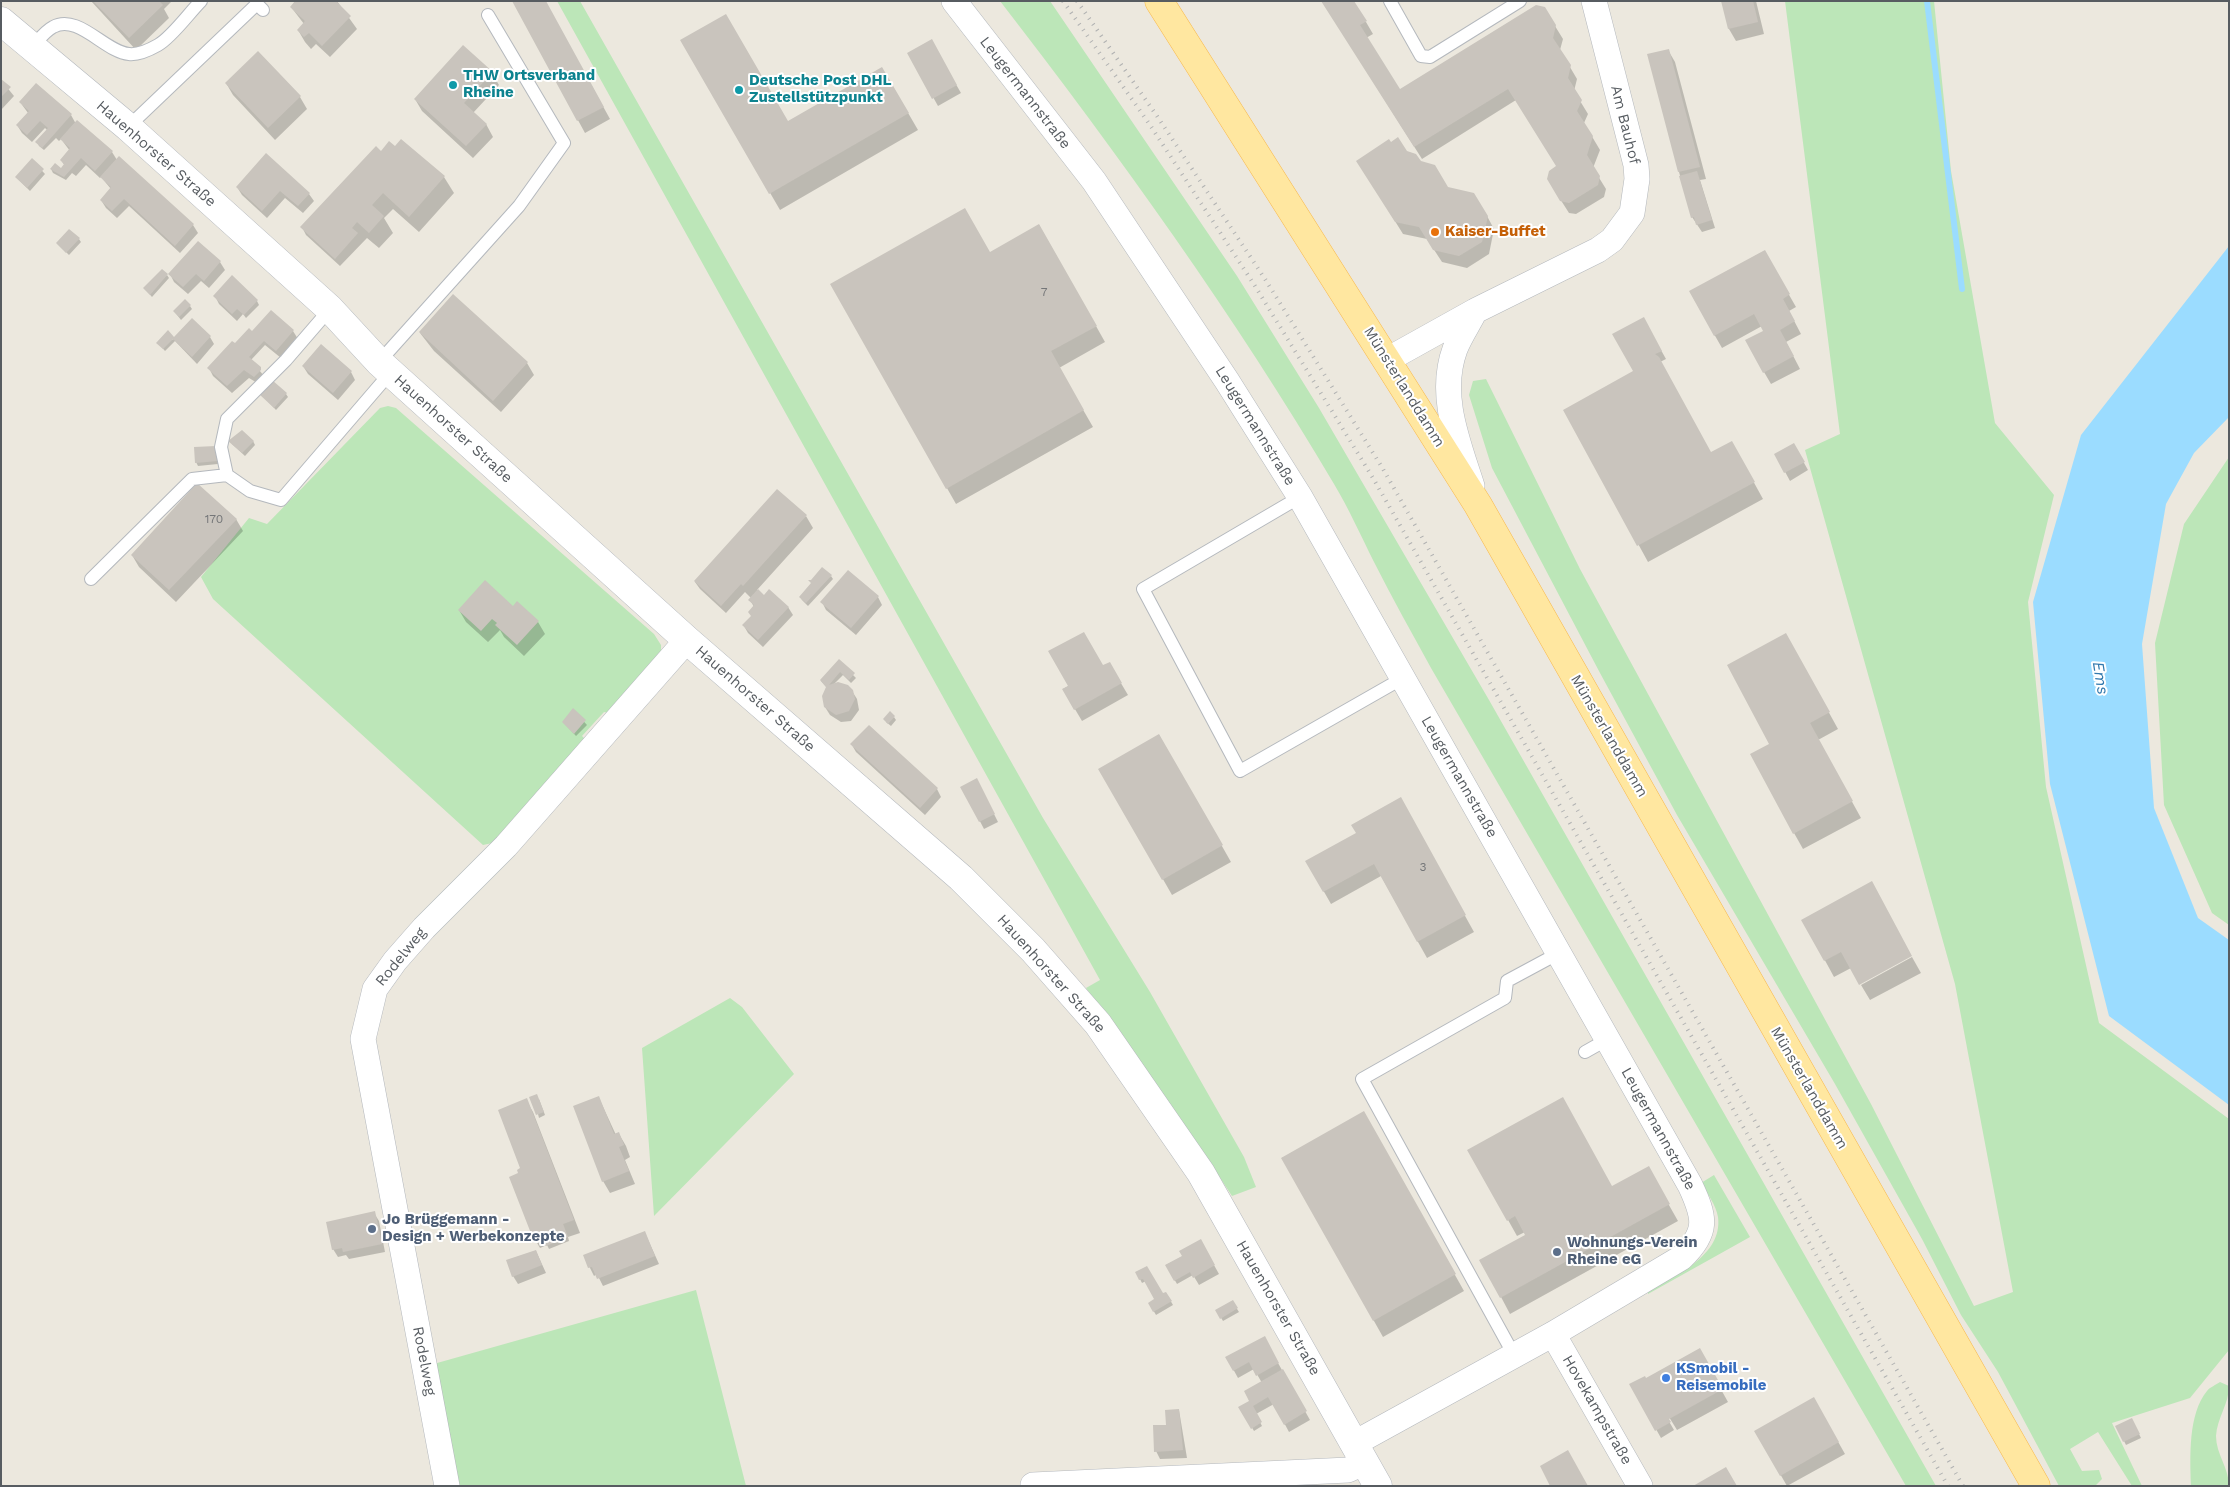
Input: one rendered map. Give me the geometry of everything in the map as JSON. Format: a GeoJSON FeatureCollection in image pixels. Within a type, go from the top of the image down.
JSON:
{"type":"FeatureCollection","features":[{"type":"Feature","properties":{"kind":"main road","name":"Münsterlanddamm"},"geometry":{"type":"LineString","coordinates":[[1159,1],[1478,505],[2036,1486]]}},
{"type":"Feature","properties":{"kind":"street","name":"Leugermannstraße"},"geometry":{"type":"LineString","coordinates":[[954,1],[1094,181],[1228,381],[1300,497],[1690,1185],[1703,1220],[1700,1235],[1692,1248],[1681,1258],[1514,1355],[1360,1452],[1348,1470],[1033,1485]]}},
{"type":"Feature","properties":{"kind":"street","name":"Am Bauhof"},"geometry":{"type":"LineString","coordinates":[[1386,360],[1475,311],[1598,250],[1612,240],[1632,213],[1636,194],[1636,165],[1594,1]]}},
{"type":"Feature","properties":{"kind":"street","name":"Hauenhorster Straße"},"geometry":{"type":"LineString","coordinates":[[1,21],[31,48],[128,127],[330,309],[385,367],[687,640],[961,878],[1033,950],[1098,1024],[1201,1173],[1378,1486]]}},
{"type":"Feature","properties":{"kind":"street"},"geometry":{"type":"LineString","coordinates":[[1475,311],[1455,349],[1448,384],[1453,426],[1478,505]]}},
{"type":"Feature","properties":{"kind":"street","name":"Rodelweg"},"geometry":{"type":"LineString","coordinates":[[447,1486],[363,1040],[375,989],[424,928],[506,846],[687,640]]}},
{"type":"Feature","properties":{"kind":"street","name":"Hovekampstraße"},"geometry":{"type":"LineString","coordinates":[[1553,1334],[1640,1486]]}},
{"type":"Feature","properties":{"kind":"lane"},"geometry":{"type":"LineString","coordinates":[[31,48],[53,27],[66,24],[85,30],[104,44],[129,54],[142,52],[160,44],[201,1]]}},
{"type":"Feature","properties":{"kind":"lane"},"geometry":{"type":"LineString","coordinates":[[1390,1],[1421,56],[1430,57],[1520,1]]}},
{"type":"Feature","properties":{"kind":"lane"},"geometry":{"type":"LineString","coordinates":[[128,127],[260,5]]}},
{"type":"Feature","properties":{"kind":"lane"},"geometry":{"type":"LineString","coordinates":[[330,309],[286,360],[227,419],[221,447],[228,475],[250,491],[281,500],[385,367],[519,206],[564,143],[488,15]]}},
{"type":"Feature","properties":{"kind":"lane"},"geometry":{"type":"LineString","coordinates":[[91,579],[192,479],[228,475]]}},
{"type":"Feature","properties":{"kind":"lane"},"geometry":{"type":"LineString","coordinates":[[1300,497],[1143,589],[1240,771],[1403,678]]}},
{"type":"Feature","properties":{"kind":"lane"},"geometry":{"type":"LineString","coordinates":[[1514,1355],[1362,1080],[1505,998],[1507,981],[1559,953]]}},
{"type":"Feature","properties":{"kind":"lane"},"geometry":{"type":"LineString","coordinates":[[1585,1052],[1608,1039]]}},
{"type":"Feature","properties":{"kind":"green space"},"geometry":{"type":"Polygon","coordinates":[[[557,1],[580,1],[1043,818],[1150,992],[1244,1157],[1256,1187],[1232,1196],[1086,988],[1100,980],[557,1]]]}},
{"type":"Feature","properties":{"kind":"green space"},"geometry":{"type":"Polygon","coordinates":[[[1000,1],[1050,1],[1237,276],[1319,408],[1489,700],[1936,1486],[1906,1486],[1431,668],[1339,493],[1257,359],[1132,177],[1000,1]]]}},
{"type":"Feature","properties":{"kind":"green space"},"geometry":{"type":"Polygon","coordinates":[[[1785,1],[1934,1],[1951,171],[1995,423],[2054,495],[2028,602],[2046,787],[2099,1023],[2229,1119],[2229,1350],[2190,1398],[2112,1423],[2142,1486],[2132,1486],[2098,1432],[2070,1449],[2082,1471],[2099,1470],[2102,1479],[2095,1486],[2059,1486],[1998,1372],[1961,1315],[1922,1239],[1835,1084],[1677,815],[1600,673],[1492,468],[1469,395],[1473,381],[1486,379],[1580,569],[1871,1104],[1974,1306],[2013,1292],[1955,984],[1805,450],[1840,434],[1785,1]]]}},
{"type":"Feature","properties":{"kind":"green space"},"geometry":{"type":"Polygon","coordinates":[[[388,406],[396,408],[654,634],[661,645],[661,660],[608,713],[604,712],[582,736],[585,739],[497,842],[483,845],[213,599],[201,577],[249,518],[267,524],[380,408],[388,406]]]}},
{"type":"Feature","properties":{"kind":"green space"},"geometry":{"type":"Polygon","coordinates":[[[2229,457],[2229,925],[2212,913],[2164,805],[2155,643],[2184,524],[2229,457]]]}},
{"type":"Feature","properties":{"kind":"green space"},"geometry":{"type":"Polygon","coordinates":[[[730,998],[742,1007],[794,1074],[654,1216],[642,1048],[730,998]]]}},
{"type":"Feature","properties":{"kind":"green space"},"geometry":{"type":"Polygon","coordinates":[[[1714,1175],[1750,1237],[1648,1294],[1648,1291],[1695,1263],[1713,1243],[1717,1231],[1718,1217],[1701,1183],[1714,1175]]]}},
{"type":"Feature","properties":{"kind":"green space"},"geometry":{"type":"Polygon","coordinates":[[[696,1290],[746,1486],[451,1486],[430,1365],[696,1290]]]}},
{"type":"Feature","properties":{"kind":"green space"},"geometry":{"type":"Polygon","coordinates":[[[2220,1382],[2229,1386],[2216,1436],[2229,1486],[2191,1486],[2190,1462],[2196,1411],[2207,1391],[2220,1382]]]}},
{"type":"Feature","properties":{"kind":"water","name":"Ems"},"geometry":{"type":"Polygon","coordinates":[[[2229,246],[2229,417],[2194,453],[2166,504],[2142,644],[2154,808],[2198,918],[2229,940],[2229,1105],[2109,1016],[2050,784],[2033,602],[2081,435],[2229,246]]]}},
{"type":"Feature","properties":{"kind":"building"},"geometry":{"type":"Polygon","coordinates":[[[93,1],[159,1],[163,5],[129,38],[93,1]]]}},
{"type":"Feature","properties":{"kind":"building"},"geometry":{"type":"Polygon","coordinates":[[[295,1],[336,1],[351,16],[322,46],[309,33],[304,37],[297,30],[305,21],[290,7],[295,1]]]}},
{"type":"Feature","properties":{"kind":"building"},"geometry":{"type":"Polygon","coordinates":[[[512,1],[546,1],[604,107],[577,121],[512,1]]]}},
{"type":"Feature","properties":{"kind":"building"},"geometry":{"type":"Polygon","coordinates":[[[1321,1],[1354,1],[1367,21],[1360,25],[1400,89],[1536,5],[1545,7],[1556,25],[1553,38],[1571,65],[1568,78],[1582,100],[1577,111],[1593,136],[1587,155],[1600,176],[1598,185],[1569,203],[1560,201],[1547,179],[1549,171],[1556,166],[1508,89],[1414,147],[1321,1]]]}},
{"type":"Feature","properties":{"kind":"building"},"geometry":{"type":"Polygon","coordinates":[[[1721,1],[1753,1],[1758,22],[1728,29],[1721,1]]]}},
{"type":"Feature","properties":{"kind":"building","name":"Deutsche Post DHL Zustellstützpunkt"},"geometry":{"type":"Polygon","coordinates":[[[726,14],[788,121],[882,67],[909,113],[769,194],[680,40],[726,14]]]}},
{"type":"Feature","properties":{"kind":"building"},"geometry":{"type":"Polygon","coordinates":[[[932,39],[957,85],[932,99],[907,53],[932,39]]]}},
{"type":"Feature","properties":{"kind":"building","name":"THW Ortsverband Rheine"},"geometry":{"type":"Polygon","coordinates":[[[463,45],[493,72],[464,103],[487,124],[466,146],[414,99],[463,45]]]}},
{"type":"Feature","properties":{"kind":"building"},"geometry":{"type":"Polygon","coordinates":[[[1669,49],[1700,167],[1678,172],[1647,54],[1669,49]]]}},
{"type":"Feature","properties":{"kind":"building"},"geometry":{"type":"Polygon","coordinates":[[[258,51],[301,96],[268,128],[225,83],[258,51]]]}},
{"type":"Feature","properties":{"kind":"building"},"geometry":{"type":"Polygon","coordinates":[[[1,79],[11,87],[1,97],[1,79]]]}},
{"type":"Feature","properties":{"kind":"building"},"geometry":{"type":"Polygon","coordinates":[[[36,83],[72,114],[42,148],[35,142],[48,128],[40,121],[27,135],[16,125],[29,111],[19,102],[36,83]]]}},
{"type":"Feature","properties":{"kind":"building"},"geometry":{"type":"Polygon","coordinates":[[[77,120],[113,151],[95,171],[81,158],[64,177],[50,169],[55,163],[61,168],[64,164],[60,160],[70,148],[60,139],[77,120]]]}},
{"type":"Feature","properties":{"kind":"building"},"geometry":{"type":"Polygon","coordinates":[[[1398,137],[1407,151],[1416,154],[1421,161],[1435,165],[1448,187],[1474,193],[1488,216],[1482,242],[1459,256],[1433,250],[1419,227],[1395,222],[1356,161],[1389,139],[1391,142],[1398,137]]]}},
{"type":"Feature","properties":{"kind":"building"},"geometry":{"type":"Polygon","coordinates":[[[401,139],[445,176],[409,217],[383,193],[372,205],[384,216],[369,233],[357,222],[352,228],[358,233],[335,259],[300,227],[376,146],[381,151],[389,141],[395,146],[401,139]]]}},
{"type":"Feature","properties":{"kind":"building"},"geometry":{"type":"Polygon","coordinates":[[[266,153],[310,193],[298,206],[280,191],[262,211],[236,187],[266,153]]]}},
{"type":"Feature","properties":{"kind":"building"},"geometry":{"type":"Polygon","coordinates":[[[119,156],[194,224],[175,246],[124,199],[112,211],[100,200],[111,187],[100,177],[119,156]]]}},
{"type":"Feature","properties":{"kind":"building"},"geometry":{"type":"Polygon","coordinates":[[[32,158],[44,169],[27,188],[15,177],[32,158]]]}},
{"type":"Feature","properties":{"kind":"building"},"geometry":{"type":"Polygon","coordinates":[[[1697,171],[1712,220],[1696,225],[1694,217],[1691,218],[1679,176],[1697,171]]]}},
{"type":"Feature","properties":{"kind":"building"},"geometry":{"type":"Polygon","coordinates":[[[965,208],[990,252],[1039,224],[1097,326],[1051,351],[1084,410],[946,489],[830,284],[965,208]]]}},
{"type":"Feature","properties":{"kind":"building"},"geometry":{"type":"Polygon","coordinates":[[[69,229],[80,238],[66,253],[56,243],[69,229]]]}},
{"type":"Feature","properties":{"kind":"building"},"geometry":{"type":"Polygon","coordinates":[[[198,241],[221,261],[204,281],[196,274],[183,287],[168,274],[198,241]]]}},
{"type":"Feature","properties":{"kind":"building"},"geometry":{"type":"Polygon","coordinates":[[[1765,250],[1790,294],[1783,299],[1795,321],[1780,330],[1794,356],[1763,373],[1745,340],[1763,331],[1754,314],[1714,336],[1689,291],[1765,250]]]}},
{"type":"Feature","properties":{"kind":"building"},"geometry":{"type":"Polygon","coordinates":[[[162,269],[168,274],[150,295],[143,288],[162,269]]]}},
{"type":"Feature","properties":{"kind":"building"},"geometry":{"type":"Polygon","coordinates":[[[232,275],[258,300],[244,315],[237,309],[232,314],[213,296],[232,275]]]}},
{"type":"Feature","properties":{"kind":"building"},"geometry":{"type":"Polygon","coordinates":[[[453,294],[528,362],[493,401],[419,332],[453,294]]]}},
{"type":"Feature","properties":{"kind":"building"},"geometry":{"type":"Polygon","coordinates":[[[185,299],[191,305],[179,317],[173,311],[185,299]]]}},
{"type":"Feature","properties":{"kind":"building"},"geometry":{"type":"Polygon","coordinates":[[[271,310],[294,330],[276,351],[264,341],[249,357],[261,367],[261,370],[254,377],[244,370],[227,386],[207,368],[232,341],[235,343],[249,328],[252,331],[271,310]]]}},
{"type":"Feature","properties":{"kind":"building"},"geometry":{"type":"Polygon","coordinates":[[[1644,317],[1662,351],[1655,354],[1659,357],[1711,452],[1732,441],[1755,482],[1637,546],[1563,410],[1633,371],[1612,334],[1644,317]]]}},
{"type":"Feature","properties":{"kind":"building"},"geometry":{"type":"Polygon","coordinates":[[[192,318],[211,336],[192,357],[173,339],[163,349],[156,343],[168,330],[174,337],[192,318]]]}},
{"type":"Feature","properties":{"kind":"building"},"geometry":{"type":"Polygon","coordinates":[[[321,344],[352,371],[333,393],[302,366],[321,344]]]}},
{"type":"Feature","properties":{"kind":"building"},"geometry":{"type":"Polygon","coordinates":[[[272,380],[287,393],[274,408],[259,394],[272,380]]]}},
{"type":"Feature","properties":{"kind":"building"},"geometry":{"type":"Polygon","coordinates":[[[242,430],[254,441],[242,453],[228,441],[242,430]]]}},
{"type":"Feature","properties":{"kind":"building"},"geometry":{"type":"Polygon","coordinates":[[[1794,443],[1805,462],[1784,473],[1774,454],[1794,443]]]}},
{"type":"Feature","properties":{"kind":"building"},"geometry":{"type":"Polygon","coordinates":[[[216,446],[217,461],[195,463],[194,447],[216,446]]]}},
{"type":"Feature","properties":{"kind":"building"},"geometry":{"type":"Polygon","coordinates":[[[197,483],[237,519],[169,590],[131,555],[197,483]]]}},
{"type":"Feature","properties":{"kind":"building"},"geometry":{"type":"Polygon","coordinates":[[[777,489],[807,515],[743,586],[741,584],[721,606],[694,581],[777,489]]]}},
{"type":"Feature","properties":{"kind":"building"},"geometry":{"type":"Polygon","coordinates":[[[822,567],[832,575],[806,603],[799,597],[811,583],[808,580],[811,580],[822,567]]]}},
{"type":"Feature","properties":{"kind":"building"},"geometry":{"type":"Polygon","coordinates":[[[848,570],[879,596],[851,628],[820,602],[848,570]]]}},
{"type":"Feature","properties":{"kind":"building"},"geometry":{"type":"Polygon","coordinates":[[[485,580],[513,606],[517,601],[539,621],[517,645],[495,625],[497,623],[492,619],[481,631],[458,610],[485,580]]]}},
{"type":"Feature","properties":{"kind":"building"},"geometry":{"type":"Polygon","coordinates":[[[758,589],[764,595],[769,589],[789,607],[758,640],[742,625],[751,616],[748,612],[754,605],[748,600],[758,589]]]}},
{"type":"Feature","properties":{"kind":"building"},"geometry":{"type":"Polygon","coordinates":[[[1084,632],[1103,665],[1110,662],[1122,683],[1074,710],[1062,689],[1068,686],[1048,651],[1084,632]]]}},
{"type":"Feature","properties":{"kind":"building"},"geometry":{"type":"Polygon","coordinates":[[[1786,633],[1830,712],[1810,723],[1853,801],[1793,834],[1750,754],[1769,744],[1727,665],[1786,633]]]}},
{"type":"Feature","properties":{"kind":"building"},"geometry":{"type":"Polygon","coordinates":[[[839,659],[855,673],[849,680],[840,672],[829,685],[838,682],[848,685],[853,690],[855,699],[849,711],[836,715],[824,707],[822,696],[826,687],[820,680],[839,659]]]}},
{"type":"Feature","properties":{"kind":"building"},"geometry":{"type":"Polygon","coordinates":[[[573,708],[586,720],[574,734],[562,722],[573,708]]]}},
{"type":"Feature","properties":{"kind":"building"},"geometry":{"type":"Polygon","coordinates":[[[890,711],[895,716],[888,724],[883,719],[890,711]]]}},
{"type":"Feature","properties":{"kind":"building"},"geometry":{"type":"Polygon","coordinates":[[[869,725],[938,788],[920,808],[850,744],[869,725]]]}},
{"type":"Feature","properties":{"kind":"building"},"geometry":{"type":"Polygon","coordinates":[[[1159,734],[1223,845],[1162,880],[1098,769],[1159,734]]]}},
{"type":"Feature","properties":{"kind":"building"},"geometry":{"type":"Polygon","coordinates":[[[977,778],[995,814],[979,822],[960,787],[977,778]]]}},
{"type":"Feature","properties":{"kind":"building"},"geometry":{"type":"Polygon","coordinates":[[[1401,797],[1466,915],[1417,942],[1374,864],[1323,892],[1305,861],[1356,833],[1351,825],[1401,797]]]}},
{"type":"Feature","properties":{"kind":"building"},"geometry":{"type":"Polygon","coordinates":[[[1872,881],[1912,956],[1859,985],[1841,952],[1824,961],[1801,920],[1872,881]]]}},
{"type":"Feature","properties":{"kind":"building"},"geometry":{"type":"Polygon","coordinates":[[[537,1094],[544,1112],[536,1115],[529,1097],[537,1094]]]}},
{"type":"Feature","properties":{"kind":"building"},"geometry":{"type":"Polygon","coordinates":[[[599,1096],[614,1134],[619,1132],[624,1145],[619,1147],[629,1171],[602,1182],[573,1106],[599,1096]]]}},
{"type":"Feature","properties":{"kind":"building"},"geometry":{"type":"Polygon","coordinates":[[[1563,1097],[1612,1186],[1649,1166],[1670,1204],[1500,1298],[1479,1260],[1525,1235],[1515,1216],[1507,1221],[1467,1150],[1563,1097]]]}},
{"type":"Feature","properties":{"kind":"building"},"geometry":{"type":"Polygon","coordinates":[[[527,1098],[574,1220],[563,1224],[568,1237],[546,1246],[541,1232],[532,1236],[509,1177],[518,1173],[517,1170],[520,1168],[498,1110],[527,1098]]]}},
{"type":"Feature","properties":{"kind":"building"},"geometry":{"type":"Polygon","coordinates":[[[1364,1111],[1456,1274],[1373,1321],[1281,1158],[1364,1111]]]}},
{"type":"Feature","properties":{"kind":"building"},"geometry":{"type":"Polygon","coordinates":[[[375,1211],[382,1244],[343,1252],[342,1248],[332,1250],[326,1222],[375,1211]]]}},
{"type":"Feature","properties":{"kind":"building"},"geometry":{"type":"Polygon","coordinates":[[[645,1231],[655,1256],[597,1279],[592,1267],[588,1268],[583,1255],[645,1231]]]}},
{"type":"Feature","properties":{"kind":"building"},"geometry":{"type":"Polygon","coordinates":[[[1201,1239],[1215,1265],[1193,1278],[1190,1272],[1174,1281],[1165,1265],[1182,1256],[1179,1251],[1201,1239]]]}},
{"type":"Feature","properties":{"kind":"building"},"geometry":{"type":"Polygon","coordinates":[[[536,1250],[542,1265],[512,1277],[506,1260],[536,1250]]]}},
{"type":"Feature","properties":{"kind":"building"},"geometry":{"type":"Polygon","coordinates":[[[1147,1266],[1163,1293],[1166,1292],[1172,1301],[1153,1312],[1148,1303],[1154,1299],[1143,1279],[1139,1280],[1135,1272],[1147,1266]]]}},
{"type":"Feature","properties":{"kind":"building"},"geometry":{"type":"Polygon","coordinates":[[[1233,1300],[1238,1308],[1220,1319],[1215,1310],[1233,1300]]]}},
{"type":"Feature","properties":{"kind":"building"},"geometry":{"type":"Polygon","coordinates":[[[1265,1336],[1279,1363],[1256,1376],[1249,1362],[1233,1371],[1225,1357],[1265,1336]]]}},
{"type":"Feature","properties":{"kind":"building"},"geometry":{"type":"Polygon","coordinates":[[[1700,1348],[1723,1389],[1669,1419],[1671,1422],[1655,1431],[1629,1384],[1645,1376],[1646,1378],[1700,1348]]]}},
{"type":"Feature","properties":{"kind":"building"},"geometry":{"type":"Polygon","coordinates":[[[1283,1369],[1307,1411],[1284,1425],[1268,1397],[1253,1406],[1262,1422],[1251,1429],[1238,1407],[1249,1401],[1244,1391],[1283,1369]]]}},
{"type":"Feature","properties":{"kind":"building"},"geometry":{"type":"Polygon","coordinates":[[[1814,1397],[1839,1442],[1780,1476],[1754,1431],[1814,1397]]]}},
{"type":"Feature","properties":{"kind":"building"},"geometry":{"type":"Polygon","coordinates":[[[1179,1409],[1183,1450],[1154,1452],[1153,1425],[1166,1425],[1165,1410],[1179,1409]]]}},
{"type":"Feature","properties":{"kind":"building"},"geometry":{"type":"Polygon","coordinates":[[[2132,1418],[2140,1434],[2123,1442],[2115,1426],[2132,1418]]]}},
{"type":"Feature","properties":{"kind":"building"},"geometry":{"type":"Polygon","coordinates":[[[1568,1450],[1588,1486],[1550,1486],[1540,1466],[1568,1450]]]}},
{"type":"Feature","properties":{"kind":"building"},"geometry":{"type":"Polygon","coordinates":[[[1726,1467],[1737,1486],[1693,1486],[1726,1467]]]}},
{"type":"Feature","properties":{"kind":"waterway"},"geometry":{"type":"LineString","coordinates":[[1927,1],[1962,289]]}},
{"type":"Feature","properties":{"kind":"railway"},"geometry":{"type":"LineString","coordinates":[[1063,1],[1150,125],[1255,286],[1373,478],[1948,1486]]}},
{"type":"Feature","properties":{"kind":"railway"},"geometry":{"type":"LineString","coordinates":[[1077,1],[1157,116],[1265,279],[1383,469],[1963,1486]]}},
{"type":"Feature","properties":{"kind":"place","name":"THW Ortsverband Rheine"},"geometry":{"type":"Point","coordinates":[453,85]}},
{"type":"Feature","properties":{"kind":"place","name":"Deutsche Post DHL Zustellstützpunkt"},"geometry":{"type":"Point","coordinates":[739,90]}},
{"type":"Feature","properties":{"kind":"place","name":"Kaiser-Buffet"},"geometry":{"type":"Point","coordinates":[1435,232]}},
{"type":"Feature","properties":{"kind":"place","name":"Jo Brüggemann - Design + Werbekonzepte"},"geometry":{"type":"Point","coordinates":[372,1229]}},
{"type":"Feature","properties":{"kind":"place","name":"Wohnungs-Verein Rheine eG"},"geometry":{"type":"Point","coordinates":[1557,1252]}},
{"type":"Feature","properties":{"kind":"place","name":"KSmobil - Reisemobile"},"geometry":{"type":"Point","coordinates":[1666,1378]}}]}
